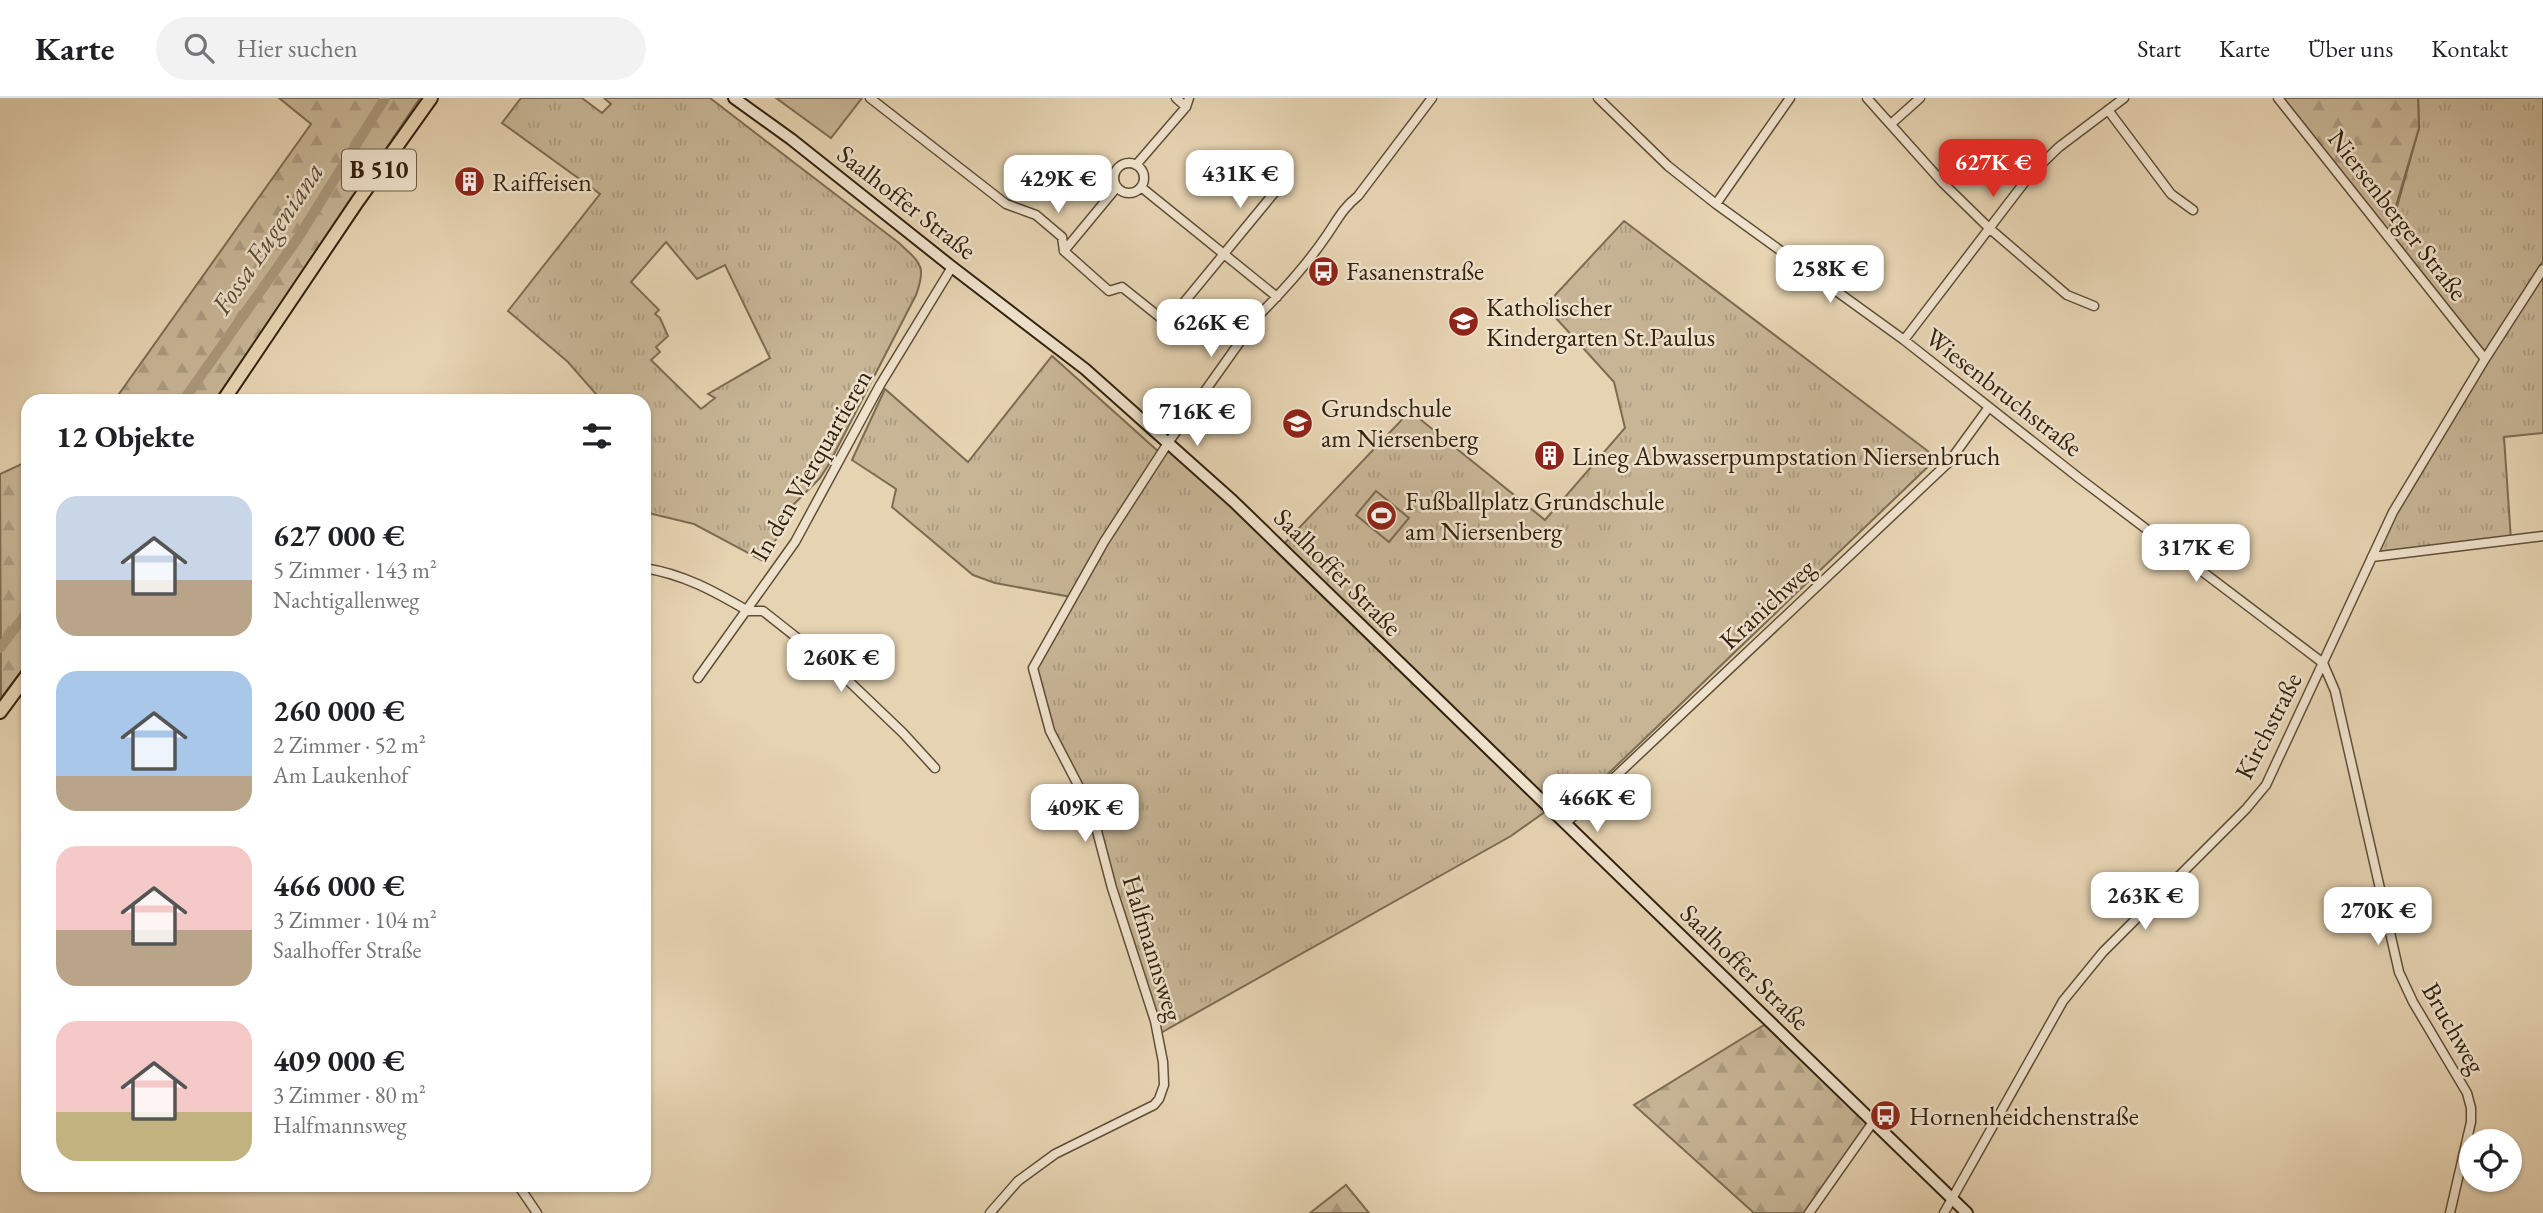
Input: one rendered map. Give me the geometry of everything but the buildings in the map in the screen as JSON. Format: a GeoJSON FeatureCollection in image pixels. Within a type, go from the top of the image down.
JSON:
{"type":"FeatureCollection","features":[{"type":"Feature","properties":{"kind":"main road","name":"B 510"},"geometry":{"type":"LineString","coordinates":[[228,394],[357,202],[431,98]]}},
{"type":"Feature","properties":{"kind":"main road","name":"Saalhoffer Straße"},"geometry":{"type":"LineString","coordinates":[[734,98],[791,139],[1085,369],[1233,501],[1967,1213]]}},
{"type":"Feature","properties":{"kind":"main road"},"geometry":{"type":"LineString","coordinates":[[0,712],[21,684]]}},
{"type":"Feature","properties":{"kind":"street"},"geometry":{"type":"LineString","coordinates":[[870,98],[1006,204],[1036,215],[1062,237],[1064,251],[1109,290],[1122,287],[1167,323],[1279,187]]}},
{"type":"Feature","properties":{"kind":"street"},"geometry":{"type":"LineString","coordinates":[[1136,165],[1187,102],[1176,98]]}},
{"type":"Feature","properties":{"kind":"street"},"geometry":{"type":"LineString","coordinates":[[1168,443],[1259,315],[1328,234],[1344,207],[1358,196],[1432,98]]}},
{"type":"Feature","properties":{"kind":"street","name":"Wiesenbruchstraße"},"geometry":{"type":"LineString","coordinates":[[1598,98],[1668,166],[1716,204],[1904,340],[2323,663]]}},
{"type":"Feature","properties":{"kind":"street"},"geometry":{"type":"LineString","coordinates":[[1716,204],[1790,98]]}},
{"type":"Feature","properties":{"kind":"street"},"geometry":{"type":"LineString","coordinates":[[1867,98],[1989,228],[2067,295],[2094,306]]}},
{"type":"Feature","properties":{"kind":"street"},"geometry":{"type":"LineString","coordinates":[[1891,124],[1920,98]]}},
{"type":"Feature","properties":{"kind":"street"},"geometry":{"type":"LineString","coordinates":[[1904,340],[2030,175],[2059,147],[2124,98]]}},
{"type":"Feature","properties":{"kind":"street","name":"Niersenberger Straße"},"geometry":{"type":"LineString","coordinates":[[2278,98],[2485,359]]}},
{"type":"Feature","properties":{"kind":"street"},"geometry":{"type":"LineString","coordinates":[[2108,110],[2171,194],[2193,210]]}},
{"type":"Feature","properties":{"kind":"street"},"geometry":{"type":"LineString","coordinates":[[1126,163],[1136,165],[1144,176],[1141,187],[1131,193],[1122,191],[1117,187],[1114,177],[1117,170],[1126,163]]}},
{"type":"Feature","properties":{"kind":"street"},"geometry":{"type":"LineString","coordinates":[[1064,251],[1117,187]]}},
{"type":"Feature","properties":{"kind":"street"},"geometry":{"type":"LineString","coordinates":[[1141,187],[1277,297]]}},
{"type":"Feature","properties":{"kind":"street","name":"In den Vierquartieren"},"geometry":{"type":"LineString","coordinates":[[698,678],[748,611],[808,521],[834,467],[880,385],[952,267]]}},
{"type":"Feature","properties":{"kind":"street","name":"Kirchstraße"},"geometry":{"type":"LineString","coordinates":[[1952,1199],[2063,1001],[2103,952],[2238,818],[2266,785],[2393,512],[2543,269]]}},
{"type":"Feature","properties":{"kind":"street","name":"Kranichweg"},"geometry":{"type":"LineString","coordinates":[[1565,824],[1949,462],[1989,407]]}},
{"type":"Feature","properties":{"kind":"street","name":"Halfmannsweg"},"geometry":{"type":"LineString","coordinates":[[990,1213],[1018,1181],[1055,1154],[1153,1105],[1159,1099],[1164,1085],[1163,1062],[1155,1021],[1112,888],[1091,812],[1050,731],[1033,668],[1104,542],[1168,443]]}},
{"type":"Feature","properties":{"kind":"street"},"geometry":{"type":"LineString","coordinates":[[2372,557],[2543,536]]}},
{"type":"Feature","properties":{"kind":"street"},"geometry":{"type":"LineString","coordinates":[[651,569],[708,587],[748,611],[763,611],[834,667],[903,733],[935,768]]}},
{"type":"Feature","properties":{"kind":"street","name":"Bruchweg"},"geometry":{"type":"LineString","coordinates":[[2323,663],[2334,691],[2399,972],[2413,1002],[2467,1093],[2471,1108],[2471,1122],[2450,1213]]}},
{"type":"Feature","properties":{"kind":"street"},"geometry":{"type":"LineString","coordinates":[[1810,1213],[1873,1122]]}},
{"type":"Feature","properties":{"kind":"street"},"geometry":{"type":"LineString","coordinates":[[523,1192],[537,1213]]}},
{"type":"Feature","properties":{"kind":"street"},"geometry":{"type":"LineString","coordinates":[[1944,1213],[1952,1199]]}},
{"type":"Feature","properties":{"kind":"green space"},"geometry":{"type":"Polygon","coordinates":[[[279,98],[420,98],[222,394],[119,394],[311,124],[279,98]]]}},
{"type":"Feature","properties":{"kind":"green space"},"geometry":{"type":"Polygon","coordinates":[[[521,98],[582,98],[602,113],[611,104],[604,98],[710,98],[899,243],[917,260],[921,277],[916,295],[829,464],[820,478],[792,506],[765,562],[694,524],[651,514],[651,394],[596,394],[568,362],[508,311],[600,194],[502,123],[521,98]],[[666,242],[631,282],[659,310],[655,314],[660,318],[668,336],[656,347],[660,352],[651,360],[701,409],[715,398],[708,394],[770,358],[725,265],[697,279],[666,242]]]}},
{"type":"Feature","properties":{"kind":"green space"},"geometry":{"type":"Polygon","coordinates":[[[776,98],[862,98],[831,138],[776,98]]]}},
{"type":"Feature","properties":{"kind":"green space"},"geometry":{"type":"Polygon","coordinates":[[[2280,98],[2418,98],[2419,128],[2388,233],[2280,98]]]}},
{"type":"Feature","properties":{"kind":"green space"},"geometry":{"type":"Polygon","coordinates":[[[2418,98],[2543,98],[2543,261],[2485,352],[2390,232],[2419,128],[2418,98]]]}},
{"type":"Feature","properties":{"kind":"green space"},"geometry":{"type":"Polygon","coordinates":[[[1624,221],[1937,458],[1560,820],[1549,809],[1511,836],[1157,1035],[1090,808],[1051,731],[1032,663],[1071,597],[995,583],[973,575],[892,507],[896,489],[852,460],[885,389],[968,462],[1052,356],[1159,452],[1168,443],[1281,547],[1410,411],[1545,520],[1625,428],[1614,382],[1545,306],[1624,221]]]}},
{"type":"Feature","properties":{"kind":"green space"},"geometry":{"type":"Polygon","coordinates":[[[2543,269],[2543,433],[2504,437],[2511,540],[2372,557],[2393,512],[2543,269]]]}},
{"type":"Feature","properties":{"kind":"green space"},"geometry":{"type":"Polygon","coordinates":[[[21,464],[21,671],[1,698],[0,474],[21,464]]]}},
{"type":"Feature","properties":{"kind":"green space","name":"Fußballplatz Grundschule am Niersenberg"},"geometry":{"type":"Polygon","coordinates":[[[1376,491],[1409,518],[1389,542],[1356,515],[1376,491]]]}},
{"type":"Feature","properties":{"kind":"green space"},"geometry":{"type":"Polygon","coordinates":[[[1769,1022],[1873,1122],[1809,1213],[1754,1213],[1634,1105],[1769,1022]]]}},
{"type":"Feature","properties":{"kind":"green space"},"geometry":{"type":"Polygon","coordinates":[[[1346,1185],[1369,1213],[1310,1213],[1346,1185]]]}},
{"type":"Feature","properties":{"kind":"waterway","name":"Fossa Eugeniana"},"geometry":{"type":"LineString","coordinates":[[188,394],[298,238],[385,98]]}},
{"type":"Feature","properties":{"kind":"waterway","name":"Fossa Eugeniana"},"geometry":{"type":"LineString","coordinates":[[0,648],[21,620]]}},
{"type":"Feature","properties":{"kind":"place","name":"Raiffeisen"},"geometry":{"type":"Point","coordinates":[469,182]}},
{"type":"Feature","properties":{"kind":"place","name":"Fasanenstraße"},"geometry":{"type":"Point","coordinates":[1323,271]}},
{"type":"Feature","properties":{"kind":"place","name":"Katholischer Kindergarten St.Paulus"},"geometry":{"type":"Point","coordinates":[1463,322]}},
{"type":"Feature","properties":{"kind":"place","name":"Grundschule am Niersenberg"},"geometry":{"type":"Point","coordinates":[1298,423]}},
{"type":"Feature","properties":{"kind":"place","name":"Lineg Abwasserpumpstation Niersenbruch"},"geometry":{"type":"Point","coordinates":[1549,456]}},
{"type":"Feature","properties":{"kind":"place","name":"Fußballplatz Grundschule am Niersenberg"},"geometry":{"type":"Point","coordinates":[1382,516]}},
{"type":"Feature","properties":{"kind":"place","name":"Hornenheidchenstraße"},"geometry":{"type":"Point","coordinates":[1886,1116]}}]}
